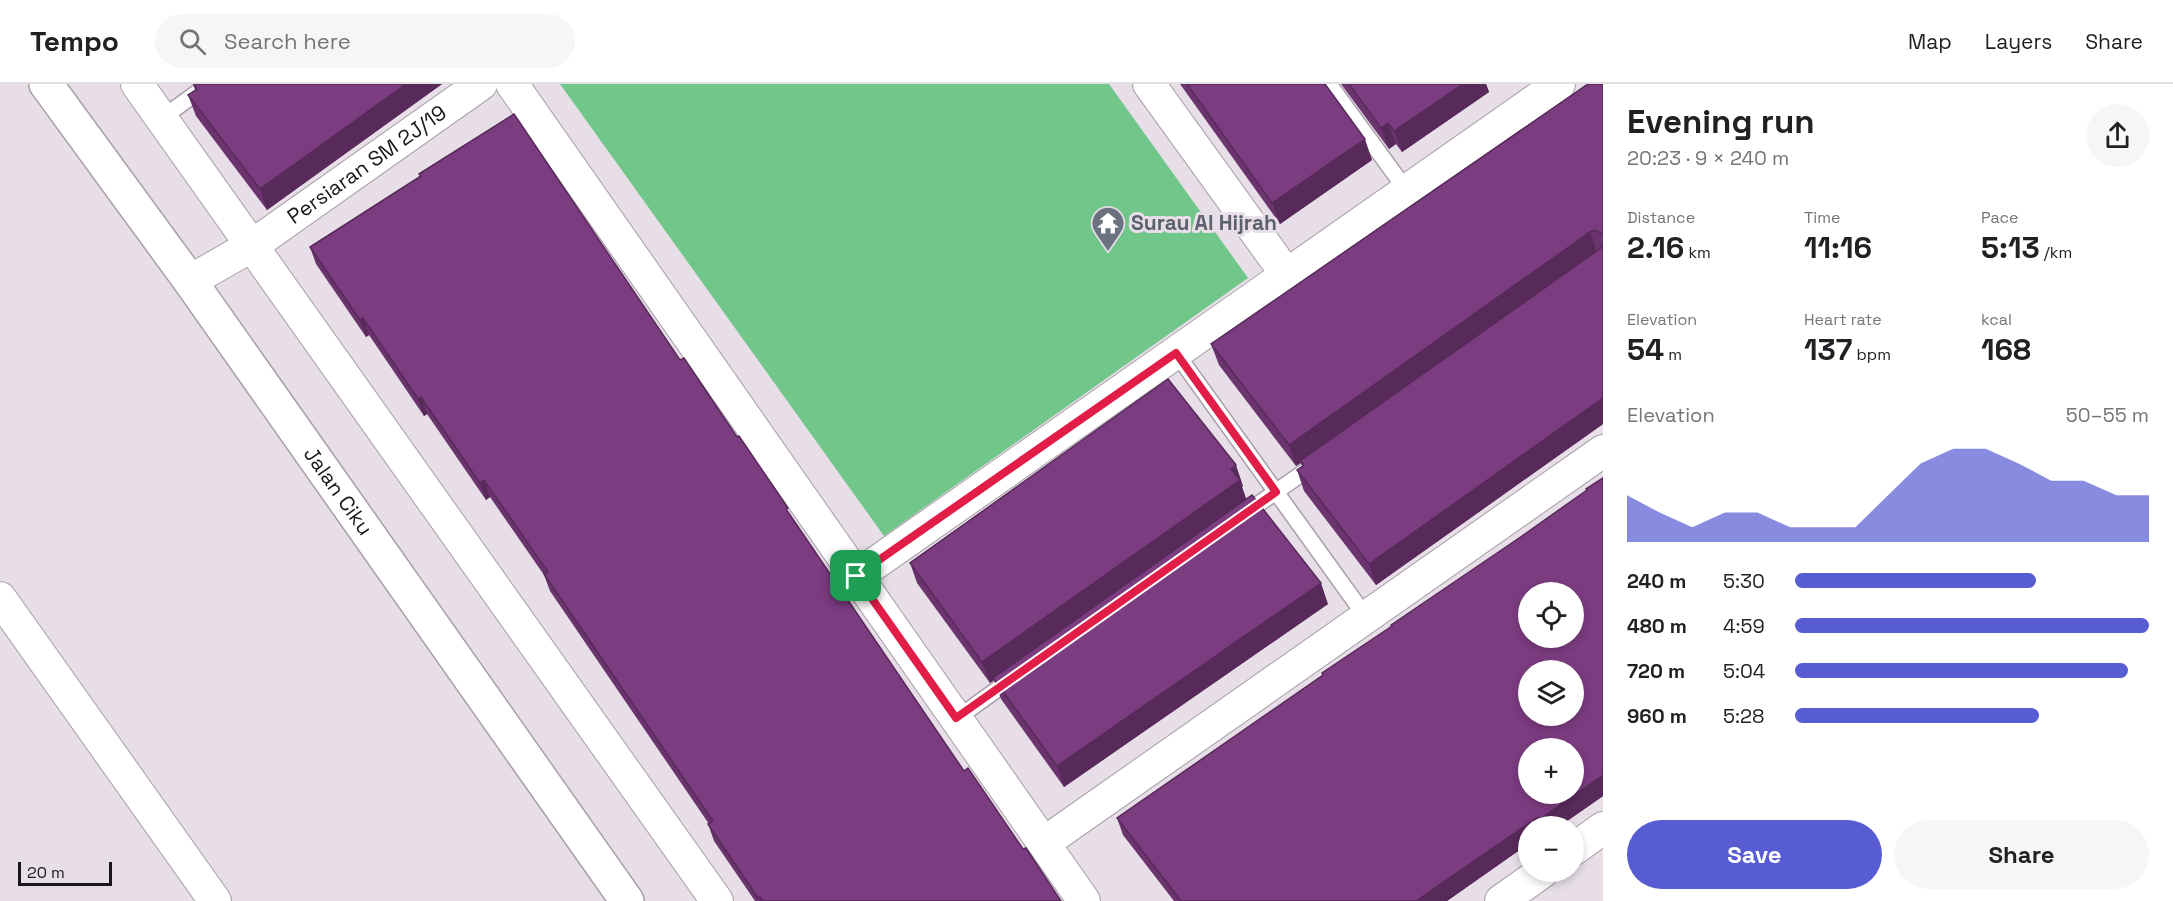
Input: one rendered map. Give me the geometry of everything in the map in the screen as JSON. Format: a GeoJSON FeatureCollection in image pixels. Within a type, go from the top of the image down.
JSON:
{"type":"FeatureCollection","features":[{"type":"Feature","properties":{"kind":"street","name":"Jalan Ciku"},"geometry":{"type":"LineString","coordinates":[[46,84],[190,281],[627,901]]}},
{"type":"Feature","properties":{"kind":"street"},"geometry":{"type":"LineString","coordinates":[[137,84],[717,901]]}},
{"type":"Feature","properties":{"kind":"street","name":"Persiaran SM 2J/19"},"geometry":{"type":"LineString","coordinates":[[190,281],[253,245],[481,84]]}},
{"type":"Feature","properties":{"kind":"street"},"geometry":{"type":"LineString","coordinates":[[512,84],[1084,901]]}},
{"type":"Feature","properties":{"kind":"street"},"geometry":{"type":"LineString","coordinates":[[1149,84],[1287,275]]}},
{"type":"Feature","properties":{"kind":"street"},"geometry":{"type":"LineString","coordinates":[[856,576],[1407,191],[1523,94],[1559,84]]}},
{"type":"Feature","properties":{"kind":"street"},"geometry":{"type":"LineString","coordinates":[[1044,843],[1603,451]]}},
{"type":"Feature","properties":{"kind":"street"},"geometry":{"type":"LineString","coordinates":[[0,598],[215,901]]}},
{"type":"Feature","properties":{"kind":"street"},"geometry":{"type":"LineString","coordinates":[[1584,842],[1603,828]]}},
{"type":"Feature","properties":{"kind":"street"},"geometry":{"type":"LineString","coordinates":[[1501,901],[1528,882]]}},
{"type":"Feature","properties":{"kind":"lane"},"geometry":{"type":"LineString","coordinates":[[162,118],[209,84]]}},
{"type":"Feature","properties":{"kind":"lane"},"geometry":{"type":"LineString","coordinates":[[1329,84],[1407,191]]}},
{"type":"Feature","properties":{"kind":"lane"},"geometry":{"type":"LineString","coordinates":[[1176,353],[1366,617]]}},
{"type":"Feature","properties":{"kind":"lane"},"geometry":{"type":"LineString","coordinates":[[1228,526],[1324,458]]}},
{"type":"Feature","properties":{"kind":"lane"},"geometry":{"type":"LineString","coordinates":[[956,718],[1024,670]]}},
{"type":"Feature","properties":{"kind":"green space"},"geometry":{"type":"Polygon","coordinates":[[[560,84],[1109,84],[1248,278],[884,536],[560,84]]]}},
{"type":"Feature","properties":{"kind":"building"},"geometry":{"type":"Polygon","coordinates":[[[194,84],[406,84],[260,189],[188,95],[197,89],[194,84]]]}},
{"type":"Feature","properties":{"kind":"building"},"geometry":{"type":"Polygon","coordinates":[[[1187,84],[1325,84],[1365,139],[1272,203],[1187,84]]]}},
{"type":"Feature","properties":{"kind":"building"},"geometry":{"type":"Polygon","coordinates":[[[1349,84],[1463,84],[1394,131],[1388,123],[1381,128],[1349,84]]]}},
{"type":"Feature","properties":{"kind":"building"},"geometry":{"type":"Polygon","coordinates":[[[1588,84],[1603,84],[1603,234],[1595,230],[1590,232],[1289,445],[1211,344],[1588,84]]]}},
{"type":"Feature","properties":{"kind":"building"},"geometry":{"type":"Polygon","coordinates":[[[514,114],[680,360],[684,358],[737,437],[739,436],[964,771],[968,768],[1061,901],[763,901],[760,897],[758,898],[708,824],[713,821],[544,574],[548,572],[484,480],[480,483],[421,397],[418,399],[363,318],[360,320],[310,247],[514,114]]]}},
{"type":"Feature","properties":{"kind":"building"},"geometry":{"type":"Polygon","coordinates":[[[1603,244],[1603,398],[1369,564],[1297,470],[1304,465],[1300,461],[1601,248],[1603,244]]]}},
{"type":"Feature","properties":{"kind":"building"},"geometry":{"type":"Polygon","coordinates":[[[1168,379],[1236,465],[1231,469],[1240,480],[982,662],[910,563],[1168,379]]]}},
{"type":"Feature","properties":{"kind":"building"},"geometry":{"type":"Polygon","coordinates":[[[1603,478],[1603,775],[1584,788],[1584,738],[1518,738],[1518,804],[1561,804],[1544,816],[1518,816],[1518,831],[1416,901],[1181,901],[1117,818],[1603,478]]]}},
{"type":"Feature","properties":{"kind":"building"},"geometry":{"type":"Polygon","coordinates":[[[1252,495],[1321,583],[1057,766],[993,678],[1252,495]]]}},
{"type":"Feature","properties":{"kind":"place","name":"Surau Al Hijrah"},"geometry":{"type":"Point","coordinates":[1108,252]}},
{"type":"Feature","properties":{"kind":"route"},"geometry":{"type":"LineString","coordinates":[[1176,353],[1276,492],[956,718],[856,576],[1176,353]]}}]}
